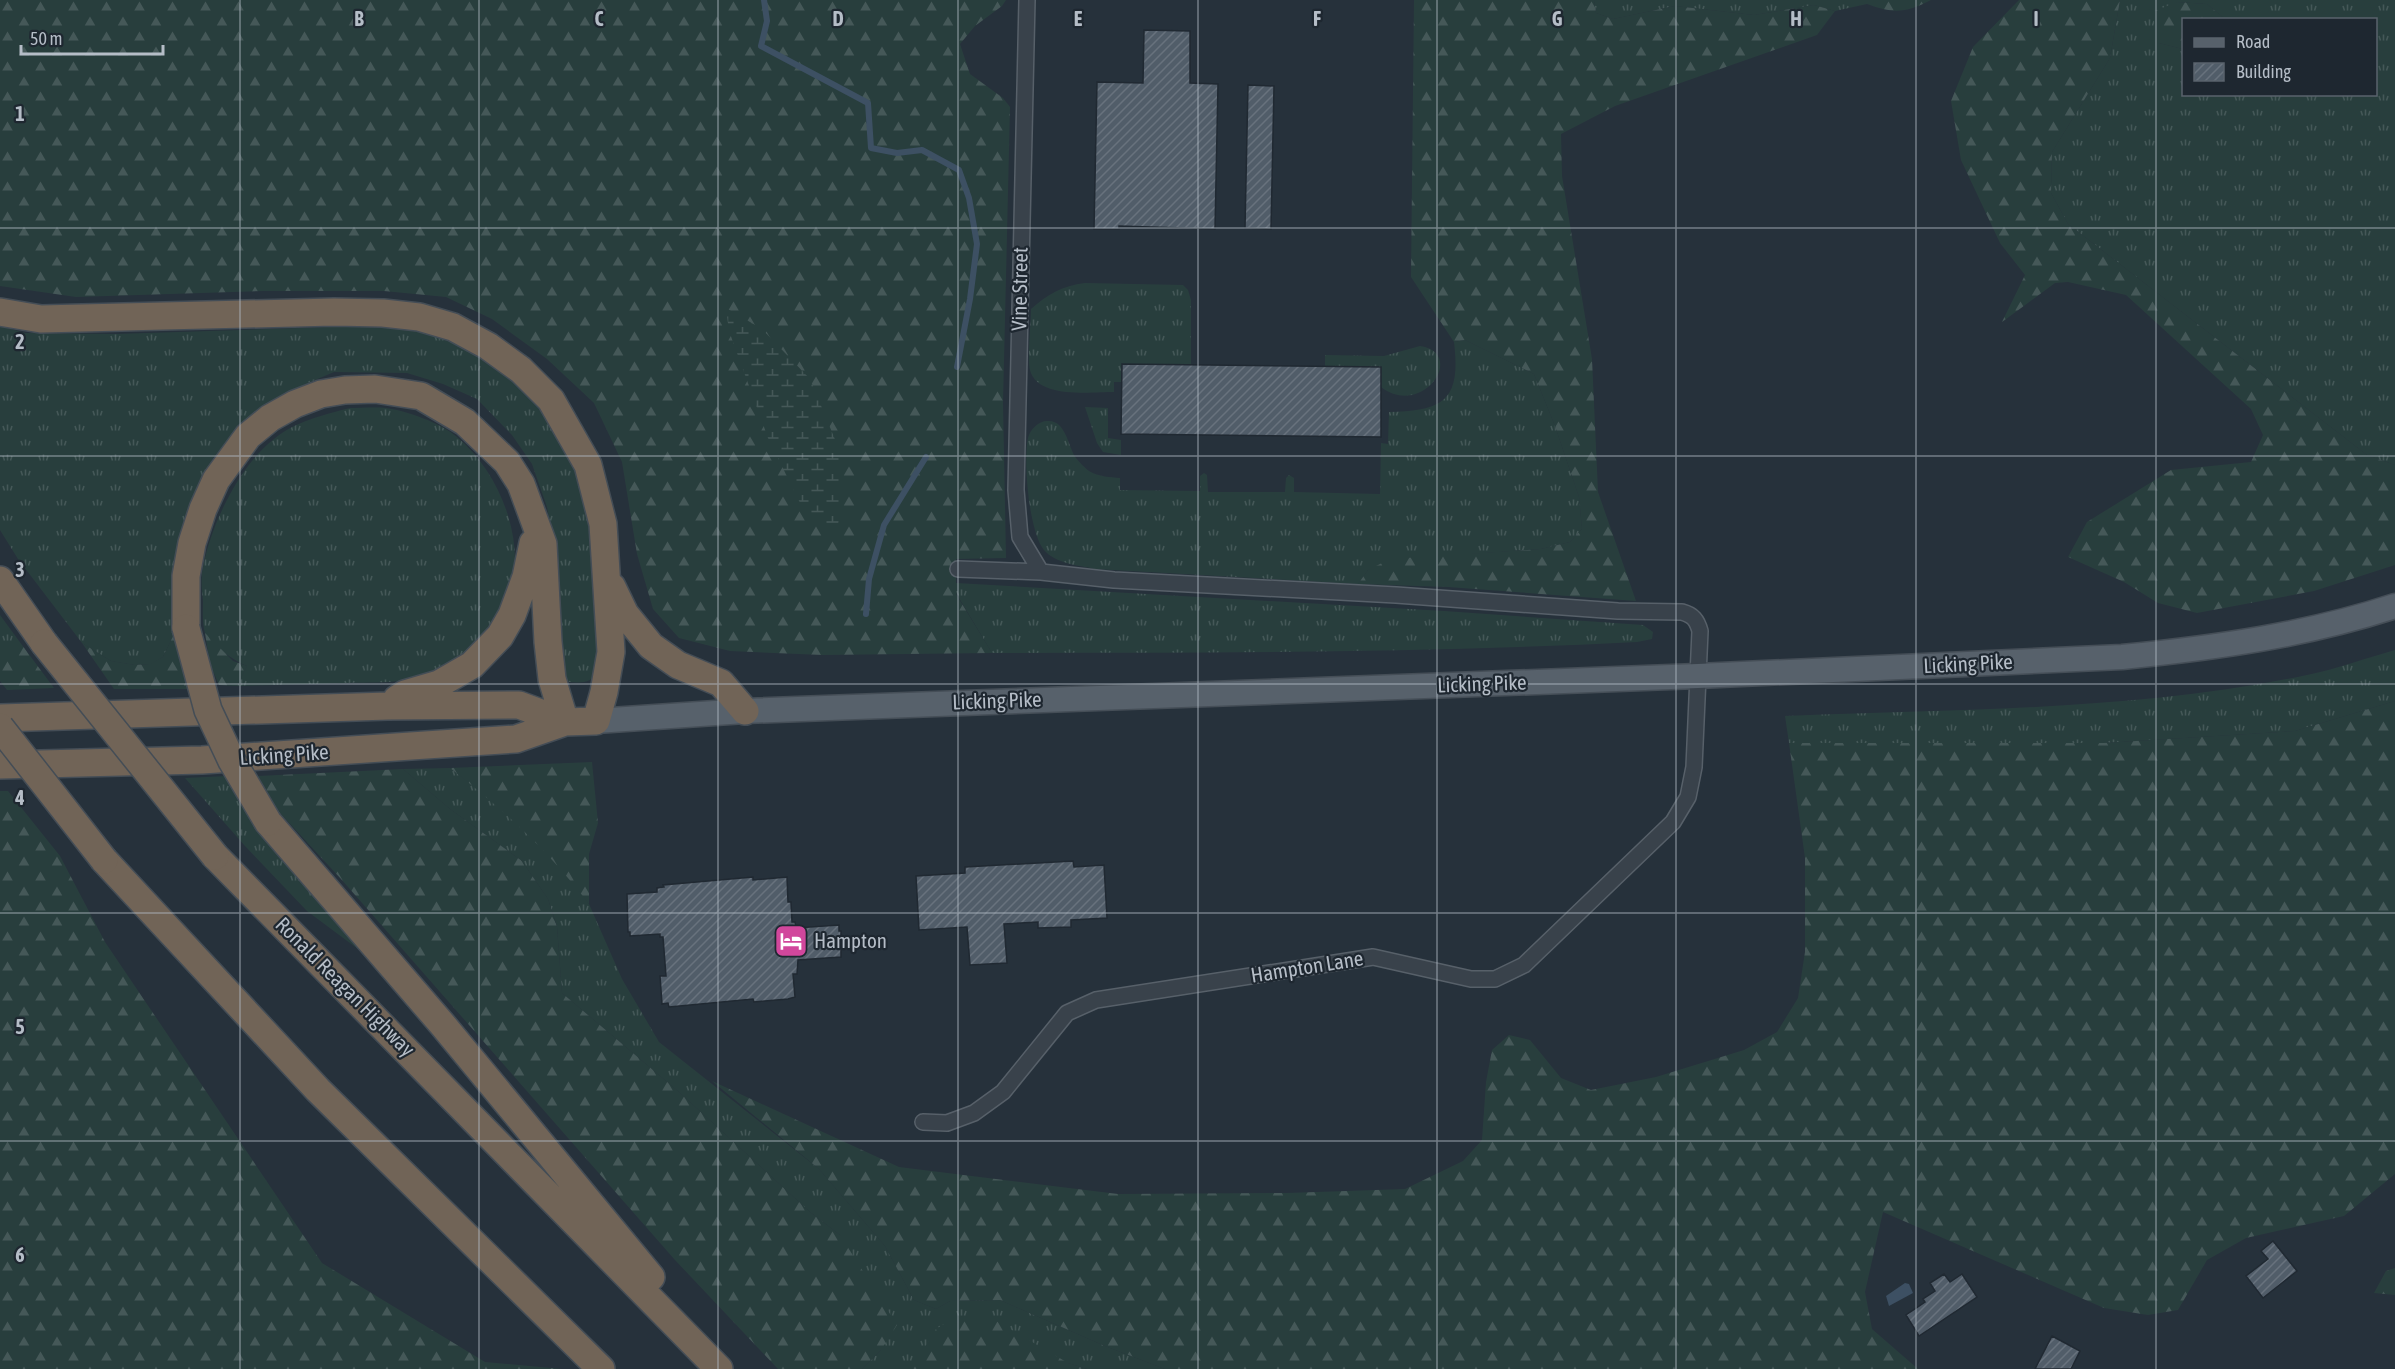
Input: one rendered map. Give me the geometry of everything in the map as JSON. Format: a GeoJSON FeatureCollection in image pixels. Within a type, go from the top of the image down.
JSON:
{"type":"FeatureCollection","features":[{"type":"Feature","properties":{"kind":"highway"},"geometry":{"type":"LineString","coordinates":[[0,312],[41,319],[334,312],[383,313],[419,317],[453,327],[488,346],[521,370],[551,400],[588,465],[603,524],[611,652],[596,721]]}},
{"type":"Feature","properties":{"kind":"highway"},"geometry":{"type":"LineString","coordinates":[[565,722],[552,679],[543,544],[521,484],[507,462],[465,422],[421,396],[365,389],[321,394],[296,404],[270,418],[248,436],[216,480],[203,509],[192,543],[186,576],[186,628],[208,710],[232,761],[268,822],[442,1024],[725,1369]]}},
{"type":"Feature","properties":{"kind":"highway"},"geometry":{"type":"LineString","coordinates":[[388,706],[405,694],[439,684],[472,665],[500,636],[512,615],[526,577],[530,550],[538,531]]}},
{"type":"Feature","properties":{"kind":"highway"},"geometry":{"type":"LineString","coordinates":[[607,571],[624,614],[651,646],[678,665],[721,683],[745,711]]}},
{"type":"Feature","properties":{"kind":"highway","name":"Ronald Reagan Highway"},"geometry":{"type":"LineString","coordinates":[[0,580],[44,644],[216,856],[719,1369]]}},
{"type":"Feature","properties":{"kind":"highway","name":"Licking Pike"},"geometry":{"type":"LineString","coordinates":[[0,718],[388,706],[519,705],[565,722]]}},
{"type":"Feature","properties":{"kind":"highway","name":"Licking Pike"},"geometry":{"type":"LineString","coordinates":[[0,765],[202,760],[516,739],[565,722],[596,721]]}},
{"type":"Feature","properties":{"kind":"highway"},"geometry":{"type":"LineString","coordinates":[[0,727],[104,860],[318,1090],[601,1369]]}},
{"type":"Feature","properties":{"kind":"main road","name":"Licking Pike"},"geometry":{"type":"LineString","coordinates":[[596,721],[745,711],[1698,676],[2122,657],[2184,651],[2254,640],[2319,627],[2395,606]]}},
{"type":"Feature","properties":{"kind":"street","name":"Vine Street"},"geometry":{"type":"LineString","coordinates":[[1027,0],[1016,490],[1020,537],[1041,572]]}},
{"type":"Feature","properties":{"kind":"street"},"geometry":{"type":"LineString","coordinates":[[958,569],[1041,572]]}},
{"type":"Feature","properties":{"kind":"street","name":"Hampton Lane"},"geometry":{"type":"LineString","coordinates":[[923,1122],[947,1123],[974,1113],[1003,1092],[1067,1013],[1096,1000],[1373,957],[1471,979],[1495,979],[1524,965],[1673,822],[1688,797],[1694,767],[1698,676],[1698,624],[1691,614],[1125,581],[1041,572]]}},
{"type":"Feature","properties":{"kind":"green space"},"geometry":{"type":"Polygon","coordinates":[[[0,0],[1006,0],[1002,6],[975,26],[960,44],[970,74],[1003,98],[1010,107],[1003,403],[1006,558],[956,559],[956,594],[992,653],[823,655],[730,651],[679,638],[653,609],[637,554],[622,462],[594,403],[547,359],[492,319],[446,297],[384,291],[263,291],[76,297],[0,286],[0,0]]]}},
{"type":"Feature","properties":{"kind":"green space"},"geometry":{"type":"Polygon","coordinates":[[[1414,0],[1594,0],[1596,13],[1613,19],[1675,6],[1754,15],[1814,5],[1835,11],[1817,35],[1615,106],[1561,134],[1562,176],[1592,359],[1598,492],[1636,601],[1448,587],[1358,584],[1368,570],[1390,559],[1541,549],[1570,542],[1582,529],[1579,497],[1555,426],[1534,374],[1465,340],[1454,342],[1411,277],[1414,0]]]}},
{"type":"Feature","properties":{"kind":"green space"},"geometry":{"type":"Polygon","coordinates":[[[1594,0],[1867,0],[1867,4],[1835,11],[1814,5],[1754,15],[1675,6],[1613,19],[1596,13],[1594,0]]]}},
{"type":"Feature","properties":{"kind":"green space"},"geometry":{"type":"Polygon","coordinates":[[[1867,0],[1931,0],[1914,8],[1893,11],[1867,4],[1867,0]]]}},
{"type":"Feature","properties":{"kind":"green space"},"geometry":{"type":"Polygon","coordinates":[[[2019,0],[2120,0],[2110,58],[2052,152],[2051,193],[2068,224],[2367,455],[2395,465],[2395,565],[2314,591],[2197,613],[2158,603],[2124,582],[2068,557],[2087,522],[2171,470],[2251,462],[2263,435],[2251,409],[2126,295],[2068,282],[2055,283],[2002,322],[2025,275],[2000,243],[1961,160],[1951,101],[1973,47],[2019,0]]]}},
{"type":"Feature","properties":{"kind":"green space"},"geometry":{"type":"Polygon","coordinates":[[[2120,0],[2395,0],[2395,465],[2367,455],[2068,224],[2051,193],[2052,152],[2110,58],[2120,0]]]}},
{"type":"Feature","properties":{"kind":"green space"},"geometry":{"type":"Polygon","coordinates":[[[2177,2],[2207,4],[2224,18],[2182,18],[2182,49],[2159,43],[2152,12],[2177,2]]]}},
{"type":"Feature","properties":{"kind":"green space"},"geometry":{"type":"Polygon","coordinates":[[[1085,283],[1183,285],[1188,290],[1191,300],[1191,365],[1122,364],[1121,382],[1114,382],[1114,392],[1066,392],[1043,386],[1035,379],[1029,365],[1031,309],[1056,292],[1069,286],[1085,283]]]}},
{"type":"Feature","properties":{"kind":"green space"},"geometry":{"type":"Polygon","coordinates":[[[726,308],[762,329],[810,379],[841,454],[841,513],[837,529],[808,519],[768,438],[729,331],[726,308]]]}},
{"type":"Feature","properties":{"kind":"green space"},"geometry":{"type":"Polygon","coordinates":[[[390,325],[439,337],[486,361],[528,394],[561,436],[582,485],[591,531],[599,671],[596,675],[590,680],[569,682],[561,675],[553,538],[547,507],[532,464],[512,435],[477,399],[443,384],[407,373],[334,372],[262,407],[213,458],[186,518],[175,632],[163,657],[151,664],[135,665],[111,661],[82,643],[18,559],[0,530],[0,326],[25,333],[116,334],[390,325]]]}},
{"type":"Feature","properties":{"kind":"green space"},"geometry":{"type":"Polygon","coordinates":[[[1465,340],[1534,374],[1555,426],[1579,497],[1582,529],[1570,542],[1541,549],[1471,554],[1368,570],[1358,584],[1095,569],[1068,563],[1049,555],[1039,541],[1028,496],[1026,463],[1029,435],[1041,422],[1058,424],[1080,463],[1089,471],[1097,474],[1120,478],[1120,490],[1200,491],[1200,476],[1204,473],[1207,475],[1208,492],[1285,492],[1286,478],[1289,475],[1294,478],[1294,492],[1380,494],[1381,443],[1388,444],[1389,412],[1424,409],[1445,398],[1455,377],[1454,342],[1465,340]]]}},
{"type":"Feature","properties":{"kind":"green space"},"geometry":{"type":"Polygon","coordinates":[[[1420,346],[1434,351],[1440,360],[1439,370],[1434,381],[1424,390],[1411,395],[1397,395],[1381,387],[1381,368],[1325,367],[1325,355],[1384,356],[1420,346]]]}},
{"type":"Feature","properties":{"kind":"green space"},"geometry":{"type":"Polygon","coordinates":[[[1085,407],[1108,408],[1108,438],[1121,440],[1121,455],[1103,452],[1097,443],[1085,407]]]}},
{"type":"Feature","properties":{"kind":"green space"},"geometry":{"type":"Polygon","coordinates":[[[350,408],[386,408],[413,415],[433,422],[450,432],[470,449],[481,462],[499,492],[511,526],[515,560],[514,578],[509,595],[493,626],[469,653],[455,663],[429,675],[382,682],[237,686],[247,666],[230,657],[212,642],[205,633],[203,625],[202,573],[218,518],[249,465],[274,439],[301,423],[350,408]]]}},
{"type":"Feature","properties":{"kind":"green space"},"geometry":{"type":"Polygon","coordinates":[[[956,583],[1444,611],[1643,625],[1653,632],[1652,639],[1637,642],[1556,646],[1234,652],[992,653],[956,593],[956,583]]]}},
{"type":"Feature","properties":{"kind":"green space"},"geometry":{"type":"Polygon","coordinates":[[[0,615],[22,645],[0,645],[0,615]]]}},
{"type":"Feature","properties":{"kind":"green space"},"geometry":{"type":"Polygon","coordinates":[[[175,632],[193,689],[114,689],[82,643],[111,661],[135,665],[150,664],[163,657],[175,632]]]}},
{"type":"Feature","properties":{"kind":"green space"},"geometry":{"type":"Polygon","coordinates":[[[205,633],[233,661],[247,666],[237,686],[219,685],[210,664],[205,633]]]}},
{"type":"Feature","properties":{"kind":"green space"},"geometry":{"type":"Polygon","coordinates":[[[0,645],[22,645],[54,688],[7,690],[0,681],[0,645]]]}},
{"type":"Feature","properties":{"kind":"green space"},"geometry":{"type":"Polygon","coordinates":[[[2395,650],[2395,701],[2295,731],[2104,743],[1789,743],[1785,716],[2048,706],[2178,696],[2307,675],[2395,650]]]}},
{"type":"Feature","properties":{"kind":"green space"},"geometry":{"type":"Polygon","coordinates":[[[2395,701],[2395,1174],[2344,1216],[2246,1238],[2207,1260],[2178,1310],[2148,1315],[2104,1308],[1883,1212],[1865,1292],[1872,1329],[1918,1369],[1165,1369],[1105,1346],[1000,1300],[950,1301],[936,1309],[914,1300],[885,1246],[819,1169],[712,1081],[899,1167],[1118,1194],[1287,1193],[1405,1189],[1463,1161],[1482,1140],[1486,1082],[1492,1050],[1509,1035],[1530,1040],[1561,1078],[1591,1090],[1656,1077],[1744,1050],[1777,1032],[1798,998],[1805,952],[1805,858],[1789,743],[2104,743],[2295,731],[2395,701]]]}},
{"type":"Feature","properties":{"kind":"green space"},"geometry":{"type":"Polygon","coordinates":[[[592,762],[598,823],[589,854],[589,904],[557,865],[524,831],[450,768],[592,762]]]}},
{"type":"Feature","properties":{"kind":"green space"},"geometry":{"type":"Polygon","coordinates":[[[450,768],[501,807],[563,869],[589,904],[622,979],[659,1042],[819,1169],[885,1246],[914,1300],[936,1309],[950,1301],[1000,1300],[1105,1346],[1165,1369],[1087,1369],[1068,1363],[918,1362],[912,1369],[862,1369],[881,1350],[840,1235],[810,1212],[679,1092],[562,993],[557,926],[548,899],[522,861],[450,809],[403,769],[450,768]]]}},
{"type":"Feature","properties":{"kind":"green space"},"geometry":{"type":"Polygon","coordinates":[[[403,769],[450,809],[522,861],[548,899],[557,927],[562,993],[679,1092],[810,1212],[840,1235],[897,1325],[881,1350],[862,1369],[778,1369],[675,1260],[341,879],[279,812],[258,776],[403,769]]]}},
{"type":"Feature","properties":{"kind":"green space"},"geometry":{"type":"Polygon","coordinates":[[[228,776],[362,952],[307,911],[185,778],[228,776]]]}},
{"type":"Feature","properties":{"kind":"green space"},"geometry":{"type":"Polygon","coordinates":[[[0,791],[8,791],[60,856],[105,942],[322,1263],[485,1362],[562,1369],[0,1369],[0,791]]]}},
{"type":"Feature","properties":{"kind":"green space"},"geometry":{"type":"Polygon","coordinates":[[[2395,1268],[2395,1295],[2374,1293],[2386,1271],[2395,1268]]]}},
{"type":"Feature","properties":{"kind":"green space"},"geometry":{"type":"Polygon","coordinates":[[[957,1316],[993,1319],[1068,1363],[1087,1369],[912,1369],[936,1329],[957,1316]]]}},
{"type":"Feature","properties":{"kind":"water"},"geometry":{"type":"Polygon","coordinates":[[[1905,1283],[1909,1284],[1913,1293],[1889,1306],[1886,1296],[1905,1283]]]}},
{"type":"Feature","properties":{"kind":"building"},"geometry":{"type":"Polygon","coordinates":[[[1144,30],[1190,31],[1190,83],[1218,84],[1215,229],[1119,226],[1119,229],[1094,229],[1097,82],[1143,83],[1144,30]]]}},
{"type":"Feature","properties":{"kind":"building"},"geometry":{"type":"Polygon","coordinates":[[[1248,85],[1274,86],[1271,229],[1245,228],[1248,85]]]}},
{"type":"Feature","properties":{"kind":"building"},"geometry":{"type":"Polygon","coordinates":[[[1122,364],[1381,367],[1381,437],[1121,434],[1122,364]]]}},
{"type":"Feature","properties":{"kind":"building"},"geometry":{"type":"Polygon","coordinates":[[[1073,861],[1074,867],[1104,865],[1107,918],[1071,920],[1071,927],[1038,928],[1038,922],[1004,924],[1007,963],[970,965],[967,927],[919,930],[916,876],[965,873],[965,867],[1073,861]]]}},
{"type":"Feature","properties":{"kind":"building","name":"Hampton"},"geometry":{"type":"Polygon","coordinates":[[[753,877],[753,880],[787,877],[788,902],[791,902],[792,922],[795,922],[796,928],[839,925],[841,957],[798,960],[797,974],[793,974],[795,997],[788,999],[754,1002],[753,999],[669,1007],[668,1003],[662,1004],[660,976],[666,976],[663,937],[660,937],[660,934],[630,936],[627,894],[657,892],[657,888],[664,887],[663,885],[753,877]]]}},
{"type":"Feature","properties":{"kind":"building"},"geometry":{"type":"Polygon","coordinates":[[[2273,1241],[2297,1271],[2263,1298],[2246,1276],[2268,1259],[2261,1251],[2273,1241]]]}},
{"type":"Feature","properties":{"kind":"building"},"geometry":{"type":"Polygon","coordinates":[[[1944,1274],[1950,1282],[1962,1274],[1977,1297],[1919,1336],[1906,1315],[1925,1302],[1923,1299],[1935,1291],[1930,1283],[1944,1274]]]}},
{"type":"Feature","properties":{"kind":"building"},"geometry":{"type":"Polygon","coordinates":[[[2052,1336],[2080,1351],[2071,1369],[2035,1369],[2052,1336]]]}},
{"type":"Feature","properties":{"kind":"waterway"},"geometry":{"type":"LineString","coordinates":[[764,0],[767,21],[761,46],[868,103],[871,148],[897,153],[922,150],[959,170],[969,198],[977,244],[970,299],[957,367]]}},
{"type":"Feature","properties":{"kind":"waterway"},"geometry":{"type":"LineString","coordinates":[[866,614],[869,579],[884,525],[926,457]]}},
{"type":"Feature","properties":{"kind":"place","name":"Hampton"},"geometry":{"type":"Point","coordinates":[791,941]}}]}
